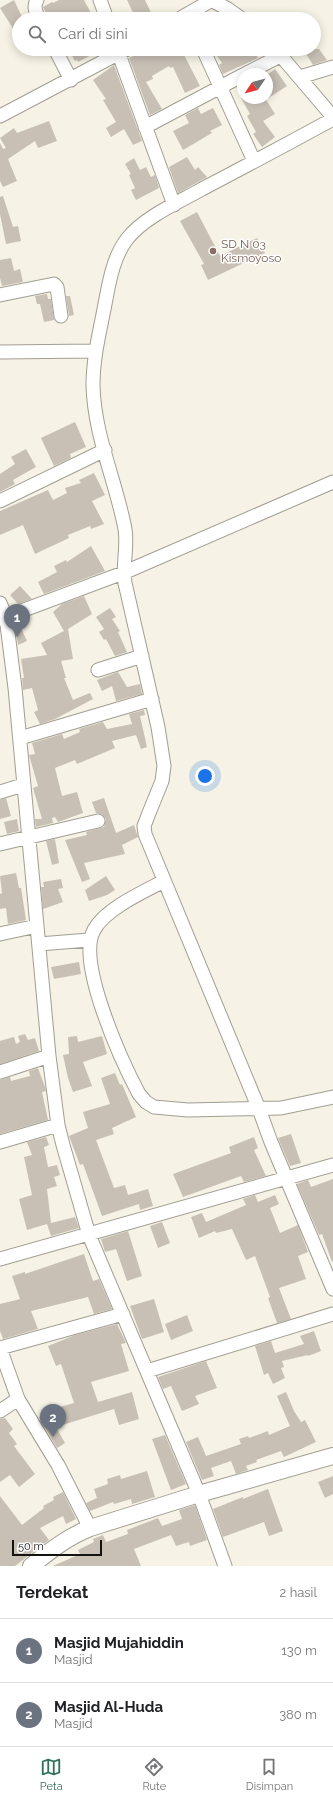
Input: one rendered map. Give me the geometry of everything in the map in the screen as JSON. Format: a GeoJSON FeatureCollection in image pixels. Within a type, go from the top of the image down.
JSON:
{"type":"FeatureCollection","features":[{"type":"Feature","properties":{"kind":"street"},"geometry":{"type":"LineString","coordinates":[[36,12],[35,4],[37,0]]}},
{"type":"Feature","properties":{"kind":"street"},"geometry":{"type":"LineString","coordinates":[[100,0],[104,12]]}},
{"type":"Feature","properties":{"kind":"street"},"geometry":{"type":"LineString","coordinates":[[193,12],[211,0],[232,12]]}},
{"type":"Feature","properties":{"kind":"street"},"geometry":{"type":"LineString","coordinates":[[59,56],[71,80]]}},
{"type":"Feature","properties":{"kind":"street"},"geometry":{"type":"LineString","coordinates":[[0,116],[71,80],[112,56]]}},
{"type":"Feature","properties":{"kind":"street"},"geometry":{"type":"LineString","coordinates":[[123,56],[145,127],[174,205]]}},
{"type":"Feature","properties":{"kind":"street"},"geometry":{"type":"LineString","coordinates":[[206,56],[254,161]]}},
{"type":"Feature","properties":{"kind":"street"},"geometry":{"type":"LineString","coordinates":[[253,68],[272,56]]}},
{"type":"Feature","properties":{"kind":"street"},"geometry":{"type":"LineString","coordinates":[[282,56],[333,118],[174,205],[147,221],[127,239],[116,259],[109,286],[95,351],[93,385],[96,419],[125,530],[126,549],[123,573],[158,727],[164,766],[162,781],[144,826],[144,834],[333,1289]]}},
{"type":"Feature","properties":{"kind":"street"},"geometry":{"type":"LineString","coordinates":[[300,77],[333,67]]}},
{"type":"Feature","properties":{"kind":"street"},"geometry":{"type":"LineString","coordinates":[[145,127],[237,78]]}},
{"type":"Feature","properties":{"kind":"street"},"geometry":{"type":"LineString","coordinates":[[0,295],[54,284],[57,287],[61,316]]}},
{"type":"Feature","properties":{"kind":"street"},"geometry":{"type":"LineString","coordinates":[[0,352],[95,351]]}},
{"type":"Feature","properties":{"kind":"street"},"geometry":{"type":"LineString","coordinates":[[0,502],[105,450]]}},
{"type":"Feature","properties":{"kind":"street"},"geometry":{"type":"LineString","coordinates":[[3,618],[123,573],[333,482]]}},
{"type":"Feature","properties":{"kind":"street"},"geometry":{"type":"LineString","coordinates":[[0,603],[20,738],[23,785],[49,1056],[58,1124],[89,1235],[199,1494],[225,1566]]}},
{"type":"Feature","properties":{"kind":"street"},"geometry":{"type":"LineString","coordinates":[[98,670],[142,656]]}},
{"type":"Feature","properties":{"kind":"street"},"geometry":{"type":"LineString","coordinates":[[20,738],[152,699]]}},
{"type":"Feature","properties":{"kind":"street"},"geometry":{"type":"LineString","coordinates":[[0,792],[23,785]]}},
{"type":"Feature","properties":{"kind":"street"},"geometry":{"type":"LineString","coordinates":[[0,844],[98,821]]}},
{"type":"Feature","properties":{"kind":"street"},"geometry":{"type":"LineString","coordinates":[[164,881],[105,917],[94,928],[89,940],[90,962],[96,990],[132,1080],[146,1102],[154,1107],[164,1109],[259,1109],[282,1108],[333,1097]]}},
{"type":"Feature","properties":{"kind":"street"},"geometry":{"type":"LineString","coordinates":[[0,934],[37,926]]}},
{"type":"Feature","properties":{"kind":"street"},"geometry":{"type":"LineString","coordinates":[[39,944],[89,940]]}},
{"type":"Feature","properties":{"kind":"street"},"geometry":{"type":"LineString","coordinates":[[0,1072],[49,1056]]}},
{"type":"Feature","properties":{"kind":"street"},"geometry":{"type":"LineString","coordinates":[[0,1142],[58,1124]]}},
{"type":"Feature","properties":{"kind":"street"},"geometry":{"type":"LineString","coordinates":[[0,1259],[333,1165]]}},
{"type":"Feature","properties":{"kind":"street"},"geometry":{"type":"LineString","coordinates":[[90,1528],[58,1465],[18,1399],[0,1348],[123,1314]]}},
{"type":"Feature","properties":{"kind":"street"},"geometry":{"type":"LineString","coordinates":[[147,1372],[333,1314]]}},
{"type":"Feature","properties":{"kind":"street"},"geometry":{"type":"LineString","coordinates":[[0,1410],[18,1399]]}},
{"type":"Feature","properties":{"kind":"street"},"geometry":{"type":"LineString","coordinates":[[31,1566],[59,1544],[90,1528],[199,1494],[333,1456]]}},
{"type":"Feature","properties":{"kind":"building"},"geometry":{"type":"Polygon","coordinates":[[[14,0],[20,12],[12,12],[12,27],[0,8],[14,0]]]}},
{"type":"Feature","properties":{"kind":"building"},"geometry":{"type":"Polygon","coordinates":[[[59,0],[84,0],[90,12],[46,12],[43,7],[52,2],[53,3],[59,0]]]}},
{"type":"Feature","properties":{"kind":"building"},"geometry":{"type":"Polygon","coordinates":[[[127,0],[145,0],[151,12],[133,12],[127,0]]]}},
{"type":"Feature","properties":{"kind":"building"},"geometry":{"type":"Polygon","coordinates":[[[321,52],[327,60],[313,65],[307,56],[321,56],[321,52]]]}},
{"type":"Feature","properties":{"kind":"building"},"geometry":{"type":"Polygon","coordinates":[[[72,56],[90,56],[78,62],[77,60],[75,61],[72,56]]]}},
{"type":"Feature","properties":{"kind":"building"},"geometry":{"type":"Polygon","coordinates":[[[133,56],[185,56],[200,86],[185,93],[173,67],[170,68],[169,66],[152,76],[153,79],[146,82],[162,109],[150,115],[129,58],[133,56]]]}},
{"type":"Feature","properties":{"kind":"building"},"geometry":{"type":"Polygon","coordinates":[[[217,56],[257,56],[258,58],[223,74],[219,65],[222,63],[217,56]]]}},
{"type":"Feature","properties":{"kind":"building"},"geometry":{"type":"Polygon","coordinates":[[[114,65],[142,141],[133,145],[124,129],[111,137],[106,128],[116,122],[103,100],[106,99],[93,80],[114,65]]]}},
{"type":"Feature","properties":{"kind":"building"},"geometry":{"type":"Polygon","coordinates":[[[275,69],[287,86],[273,95],[273,70],[275,69]]]}},
{"type":"Feature","properties":{"kind":"building"},"geometry":{"type":"Polygon","coordinates":[[[244,104],[269,104],[275,114],[263,121],[275,137],[262,147],[253,134],[256,132],[247,116],[250,114],[244,104]]]}},
{"type":"Feature","properties":{"kind":"building"},"geometry":{"type":"Polygon","coordinates":[[[198,108],[201,114],[213,108],[222,125],[210,131],[212,133],[183,150],[173,131],[189,123],[185,115],[198,108]]]}},
{"type":"Feature","properties":{"kind":"building"},"geometry":{"type":"Polygon","coordinates":[[[49,121],[57,141],[38,148],[35,141],[8,159],[17,181],[3,187],[0,181],[0,143],[3,149],[6,148],[0,138],[14,128],[17,133],[49,121]]]}},
{"type":"Feature","properties":{"kind":"building"},"geometry":{"type":"Polygon","coordinates":[[[187,157],[195,170],[198,167],[207,177],[178,193],[169,167],[187,157]]]}},
{"type":"Feature","properties":{"kind":"building"},"geometry":{"type":"Polygon","coordinates":[[[134,158],[140,170],[146,167],[151,177],[155,175],[159,188],[136,200],[131,190],[135,188],[129,175],[131,174],[125,164],[134,158]]]}},
{"type":"Feature","properties":{"kind":"building"},"geometry":{"type":"Polygon","coordinates":[[[3,196],[13,227],[18,226],[21,241],[6,244],[0,214],[0,197],[3,196]]]}},
{"type":"Feature","properties":{"kind":"building"},"geometry":{"type":"Polygon","coordinates":[[[197,212],[220,256],[257,238],[265,253],[208,280],[201,265],[204,264],[180,221],[197,212]]]}},
{"type":"Feature","properties":{"kind":"building"},"geometry":{"type":"Polygon","coordinates":[[[11,258],[14,271],[20,269],[23,282],[2,286],[0,278],[0,260],[11,258]]]}},
{"type":"Feature","properties":{"kind":"building"},"geometry":{"type":"Polygon","coordinates":[[[47,294],[48,299],[51,299],[54,320],[44,322],[40,304],[37,304],[35,296],[47,294]]]}},
{"type":"Feature","properties":{"kind":"building"},"geometry":{"type":"Polygon","coordinates":[[[66,296],[70,296],[74,315],[69,316],[66,296]]]}},
{"type":"Feature","properties":{"kind":"building"},"geometry":{"type":"Polygon","coordinates":[[[75,422],[86,447],[70,454],[71,458],[54,466],[41,438],[75,422]]]}},
{"type":"Feature","properties":{"kind":"building"},"geometry":{"type":"Polygon","coordinates":[[[26,449],[36,467],[13,480],[15,484],[0,492],[0,474],[15,464],[11,457],[26,449]]]}},
{"type":"Feature","properties":{"kind":"building"},"geometry":{"type":"Polygon","coordinates":[[[94,473],[105,495],[92,501],[104,524],[91,529],[90,526],[68,535],[69,538],[35,554],[23,525],[0,535],[0,511],[48,490],[53,500],[67,493],[65,488],[81,483],[79,480],[94,473]]]}},
{"type":"Feature","properties":{"kind":"building"},"geometry":{"type":"Polygon","coordinates":[[[91,546],[105,571],[44,594],[38,582],[57,572],[54,566],[66,560],[67,562],[91,546]]]}},
{"type":"Feature","properties":{"kind":"building"},"geometry":{"type":"Polygon","coordinates":[[[20,586],[32,599],[18,604],[10,595],[20,586]]]}},
{"type":"Feature","properties":{"kind":"building"},"geometry":{"type":"Polygon","coordinates":[[[84,596],[92,614],[68,629],[73,659],[61,661],[66,678],[64,678],[73,700],[90,693],[93,699],[55,719],[40,724],[34,712],[38,710],[32,688],[23,690],[22,678],[24,678],[21,659],[47,655],[41,643],[64,631],[53,612],[62,604],[84,596]]]}},
{"type":"Feature","properties":{"kind":"building"},"geometry":{"type":"Polygon","coordinates":[[[110,608],[116,617],[112,619],[120,631],[118,632],[127,652],[115,656],[106,639],[104,640],[99,632],[104,629],[96,617],[110,608]]]}},
{"type":"Feature","properties":{"kind":"building"},"geometry":{"type":"Polygon","coordinates":[[[20,626],[27,641],[18,645],[15,628],[20,626]]]}},
{"type":"Feature","properties":{"kind":"building"},"geometry":{"type":"Polygon","coordinates":[[[118,672],[127,687],[140,684],[142,694],[116,701],[112,686],[102,691],[97,680],[118,672]]]}},
{"type":"Feature","properties":{"kind":"building"},"geometry":{"type":"Polygon","coordinates":[[[144,710],[145,715],[140,716],[147,747],[141,749],[136,735],[112,741],[115,748],[77,764],[75,760],[55,768],[62,796],[77,792],[83,813],[58,822],[55,817],[52,818],[53,823],[36,827],[35,819],[42,819],[33,788],[38,786],[29,755],[35,754],[32,743],[62,734],[64,739],[80,732],[79,729],[103,722],[107,729],[132,724],[129,714],[144,710]]]}},
{"type":"Feature","properties":{"kind":"building"},"geometry":{"type":"Polygon","coordinates":[[[6,798],[11,816],[0,819],[0,800],[6,798]]]}},
{"type":"Feature","properties":{"kind":"building"},"geometry":{"type":"Polygon","coordinates":[[[104,798],[116,833],[134,825],[138,837],[122,845],[125,854],[84,863],[90,879],[82,882],[65,840],[87,835],[86,832],[104,827],[106,819],[101,814],[96,813],[92,802],[104,798]]]}},
{"type":"Feature","properties":{"kind":"building"},"geometry":{"type":"Polygon","coordinates":[[[17,819],[19,831],[7,834],[4,822],[17,819]]]}},
{"type":"Feature","properties":{"kind":"building"},"geometry":{"type":"Polygon","coordinates":[[[55,839],[59,863],[52,865],[46,841],[55,839]]]}},
{"type":"Feature","properties":{"kind":"building"},"geometry":{"type":"Polygon","coordinates":[[[16,873],[19,888],[21,888],[26,920],[8,924],[6,908],[0,909],[0,894],[2,893],[0,876],[16,873]]]}},
{"type":"Feature","properties":{"kind":"building"},"geometry":{"type":"Polygon","coordinates":[[[106,876],[115,890],[107,895],[89,901],[85,890],[106,876]]]}},
{"type":"Feature","properties":{"kind":"building"},"geometry":{"type":"Polygon","coordinates":[[[61,879],[63,888],[58,889],[63,902],[43,909],[41,887],[44,887],[43,882],[61,879]]]}},
{"type":"Feature","properties":{"kind":"building"},"geometry":{"type":"Polygon","coordinates":[[[79,962],[81,974],[54,979],[51,967],[79,962]]]}},
{"type":"Feature","properties":{"kind":"building"},"geometry":{"type":"Polygon","coordinates":[[[25,1034],[28,1040],[35,1038],[39,1051],[0,1064],[0,1041],[14,1037],[16,1044],[20,1042],[18,1036],[25,1034]]]}},
{"type":"Feature","properties":{"kind":"building"},"geometry":{"type":"Polygon","coordinates":[[[77,1036],[78,1042],[102,1036],[107,1054],[83,1062],[92,1086],[73,1092],[63,1055],[69,1054],[68,1037],[77,1036]]]}},
{"type":"Feature","properties":{"kind":"building"},"geometry":{"type":"Polygon","coordinates":[[[38,1068],[46,1091],[42,1092],[48,1120],[0,1134],[0,1080],[10,1077],[11,1081],[30,1076],[29,1071],[38,1068]]]}},
{"type":"Feature","properties":{"kind":"building"},"geometry":{"type":"Polygon","coordinates":[[[115,1073],[120,1085],[122,1084],[136,1117],[112,1128],[114,1134],[96,1140],[114,1188],[125,1185],[128,1195],[148,1189],[153,1206],[140,1210],[139,1204],[102,1216],[83,1164],[80,1165],[69,1136],[88,1128],[83,1112],[110,1104],[101,1078],[115,1073]]]}},
{"type":"Feature","properties":{"kind":"building"},"geometry":{"type":"Polygon","coordinates":[[[291,1134],[301,1163],[290,1166],[278,1138],[291,1134]]]}},
{"type":"Feature","properties":{"kind":"building"},"geometry":{"type":"Polygon","coordinates":[[[46,1137],[49,1145],[44,1147],[48,1167],[57,1165],[60,1175],[54,1177],[57,1186],[47,1189],[51,1223],[75,1217],[79,1228],[51,1236],[47,1224],[27,1230],[19,1199],[32,1195],[24,1157],[32,1155],[27,1142],[46,1137]]]}},
{"type":"Feature","properties":{"kind":"building"},"geometry":{"type":"Polygon","coordinates":[[[254,1137],[258,1148],[254,1150],[266,1176],[244,1182],[241,1176],[183,1197],[173,1174],[231,1153],[229,1147],[254,1137]]]}},
{"type":"Feature","properties":{"kind":"building"},"geometry":{"type":"Polygon","coordinates":[[[333,1179],[332,1262],[322,1234],[319,1235],[297,1184],[308,1180],[311,1187],[333,1179]]]}},
{"type":"Feature","properties":{"kind":"building"},"geometry":{"type":"Polygon","coordinates":[[[255,1195],[258,1202],[275,1195],[279,1204],[270,1208],[280,1233],[298,1225],[308,1252],[298,1256],[306,1279],[279,1288],[291,1319],[277,1323],[268,1298],[270,1297],[255,1256],[246,1260],[232,1229],[216,1233],[215,1231],[199,1238],[191,1217],[202,1213],[206,1222],[246,1205],[243,1199],[255,1195]]]}},
{"type":"Feature","properties":{"kind":"building"},"geometry":{"type":"Polygon","coordinates":[[[162,1222],[170,1243],[158,1248],[150,1226],[162,1222]]]}},
{"type":"Feature","properties":{"kind":"building"},"geometry":{"type":"Polygon","coordinates":[[[128,1231],[142,1276],[127,1281],[116,1249],[105,1252],[101,1239],[128,1231]]]}},
{"type":"Feature","properties":{"kind":"building"},"geometry":{"type":"Polygon","coordinates":[[[84,1254],[93,1281],[99,1279],[112,1309],[94,1314],[88,1297],[31,1311],[38,1329],[3,1339],[0,1331],[0,1304],[20,1299],[12,1276],[25,1272],[25,1274],[84,1254]]]}},
{"type":"Feature","properties":{"kind":"building"},"geometry":{"type":"Polygon","coordinates":[[[154,1299],[164,1332],[142,1339],[130,1306],[154,1299]]]}},
{"type":"Feature","properties":{"kind":"building"},"geometry":{"type":"Polygon","coordinates":[[[187,1315],[193,1331],[171,1340],[165,1324],[187,1315]]]}},
{"type":"Feature","properties":{"kind":"building"},"geometry":{"type":"Polygon","coordinates":[[[117,1324],[126,1343],[121,1344],[129,1371],[91,1382],[98,1402],[132,1392],[139,1419],[119,1425],[114,1409],[56,1427],[65,1443],[57,1448],[39,1417],[56,1408],[74,1403],[61,1364],[56,1366],[48,1346],[75,1335],[117,1324]]]}},
{"type":"Feature","properties":{"kind":"building"},"geometry":{"type":"Polygon","coordinates":[[[314,1331],[321,1351],[308,1356],[282,1361],[284,1367],[281,1368],[285,1378],[273,1384],[268,1373],[264,1375],[255,1346],[271,1341],[275,1353],[304,1344],[300,1336],[314,1331]]]}},
{"type":"Feature","properties":{"kind":"building"},"geometry":{"type":"Polygon","coordinates":[[[206,1361],[217,1388],[195,1396],[199,1404],[182,1411],[171,1386],[163,1389],[158,1377],[206,1361]]]}},
{"type":"Feature","properties":{"kind":"building"},"geometry":{"type":"Polygon","coordinates":[[[286,1392],[294,1411],[301,1422],[305,1420],[316,1442],[284,1457],[281,1451],[256,1460],[257,1462],[246,1466],[248,1470],[236,1474],[231,1461],[211,1468],[214,1476],[202,1480],[186,1442],[198,1437],[206,1456],[241,1444],[239,1439],[248,1436],[249,1438],[268,1431],[269,1435],[290,1426],[277,1396],[286,1392]]]}},
{"type":"Feature","properties":{"kind":"building"},"geometry":{"type":"Polygon","coordinates":[[[5,1418],[13,1429],[9,1433],[17,1444],[14,1446],[35,1474],[19,1487],[10,1475],[0,1482],[0,1419],[5,1418]]]}},
{"type":"Feature","properties":{"kind":"building"},"geometry":{"type":"Polygon","coordinates":[[[165,1435],[186,1484],[171,1490],[152,1439],[165,1435]]]}},
{"type":"Feature","properties":{"kind":"building"},"geometry":{"type":"Polygon","coordinates":[[[147,1471],[155,1497],[132,1504],[131,1499],[114,1504],[113,1502],[90,1511],[86,1503],[97,1498],[94,1489],[108,1484],[107,1479],[120,1475],[121,1479],[147,1471]]]}},
{"type":"Feature","properties":{"kind":"building"},"geometry":{"type":"Polygon","coordinates":[[[333,1476],[333,1494],[325,1498],[318,1482],[333,1476]]]}},
{"type":"Feature","properties":{"kind":"building"},"geometry":{"type":"Polygon","coordinates":[[[268,1489],[283,1531],[269,1536],[264,1522],[223,1537],[213,1509],[268,1489]]]}},
{"type":"Feature","properties":{"kind":"building"},"geometry":{"type":"Polygon","coordinates":[[[63,1492],[76,1519],[66,1524],[63,1516],[40,1528],[49,1540],[15,1566],[0,1566],[0,1496],[22,1525],[44,1508],[43,1506],[54,1500],[53,1497],[63,1492]]]}},
{"type":"Feature","properties":{"kind":"building"},"geometry":{"type":"Polygon","coordinates":[[[195,1505],[207,1540],[190,1546],[189,1542],[176,1546],[171,1535],[134,1549],[141,1566],[53,1566],[80,1554],[78,1550],[94,1542],[93,1539],[103,1535],[106,1542],[128,1534],[127,1530],[158,1518],[162,1526],[182,1519],[179,1510],[195,1505]]]}},
{"type":"Feature","properties":{"kind":"place","name":"SD N 03 Kismoyoso"},"geometry":{"type":"Point","coordinates":[213,251]}},
{"type":"Feature","properties":{"kind":"place","name":"Masjid Mujahiddin"},"geometry":{"type":"Point","coordinates":[17,637]}},
{"type":"Feature","properties":{"kind":"place","name":"Masjid Al-Huda"},"geometry":{"type":"Point","coordinates":[53,1437]}}]}
